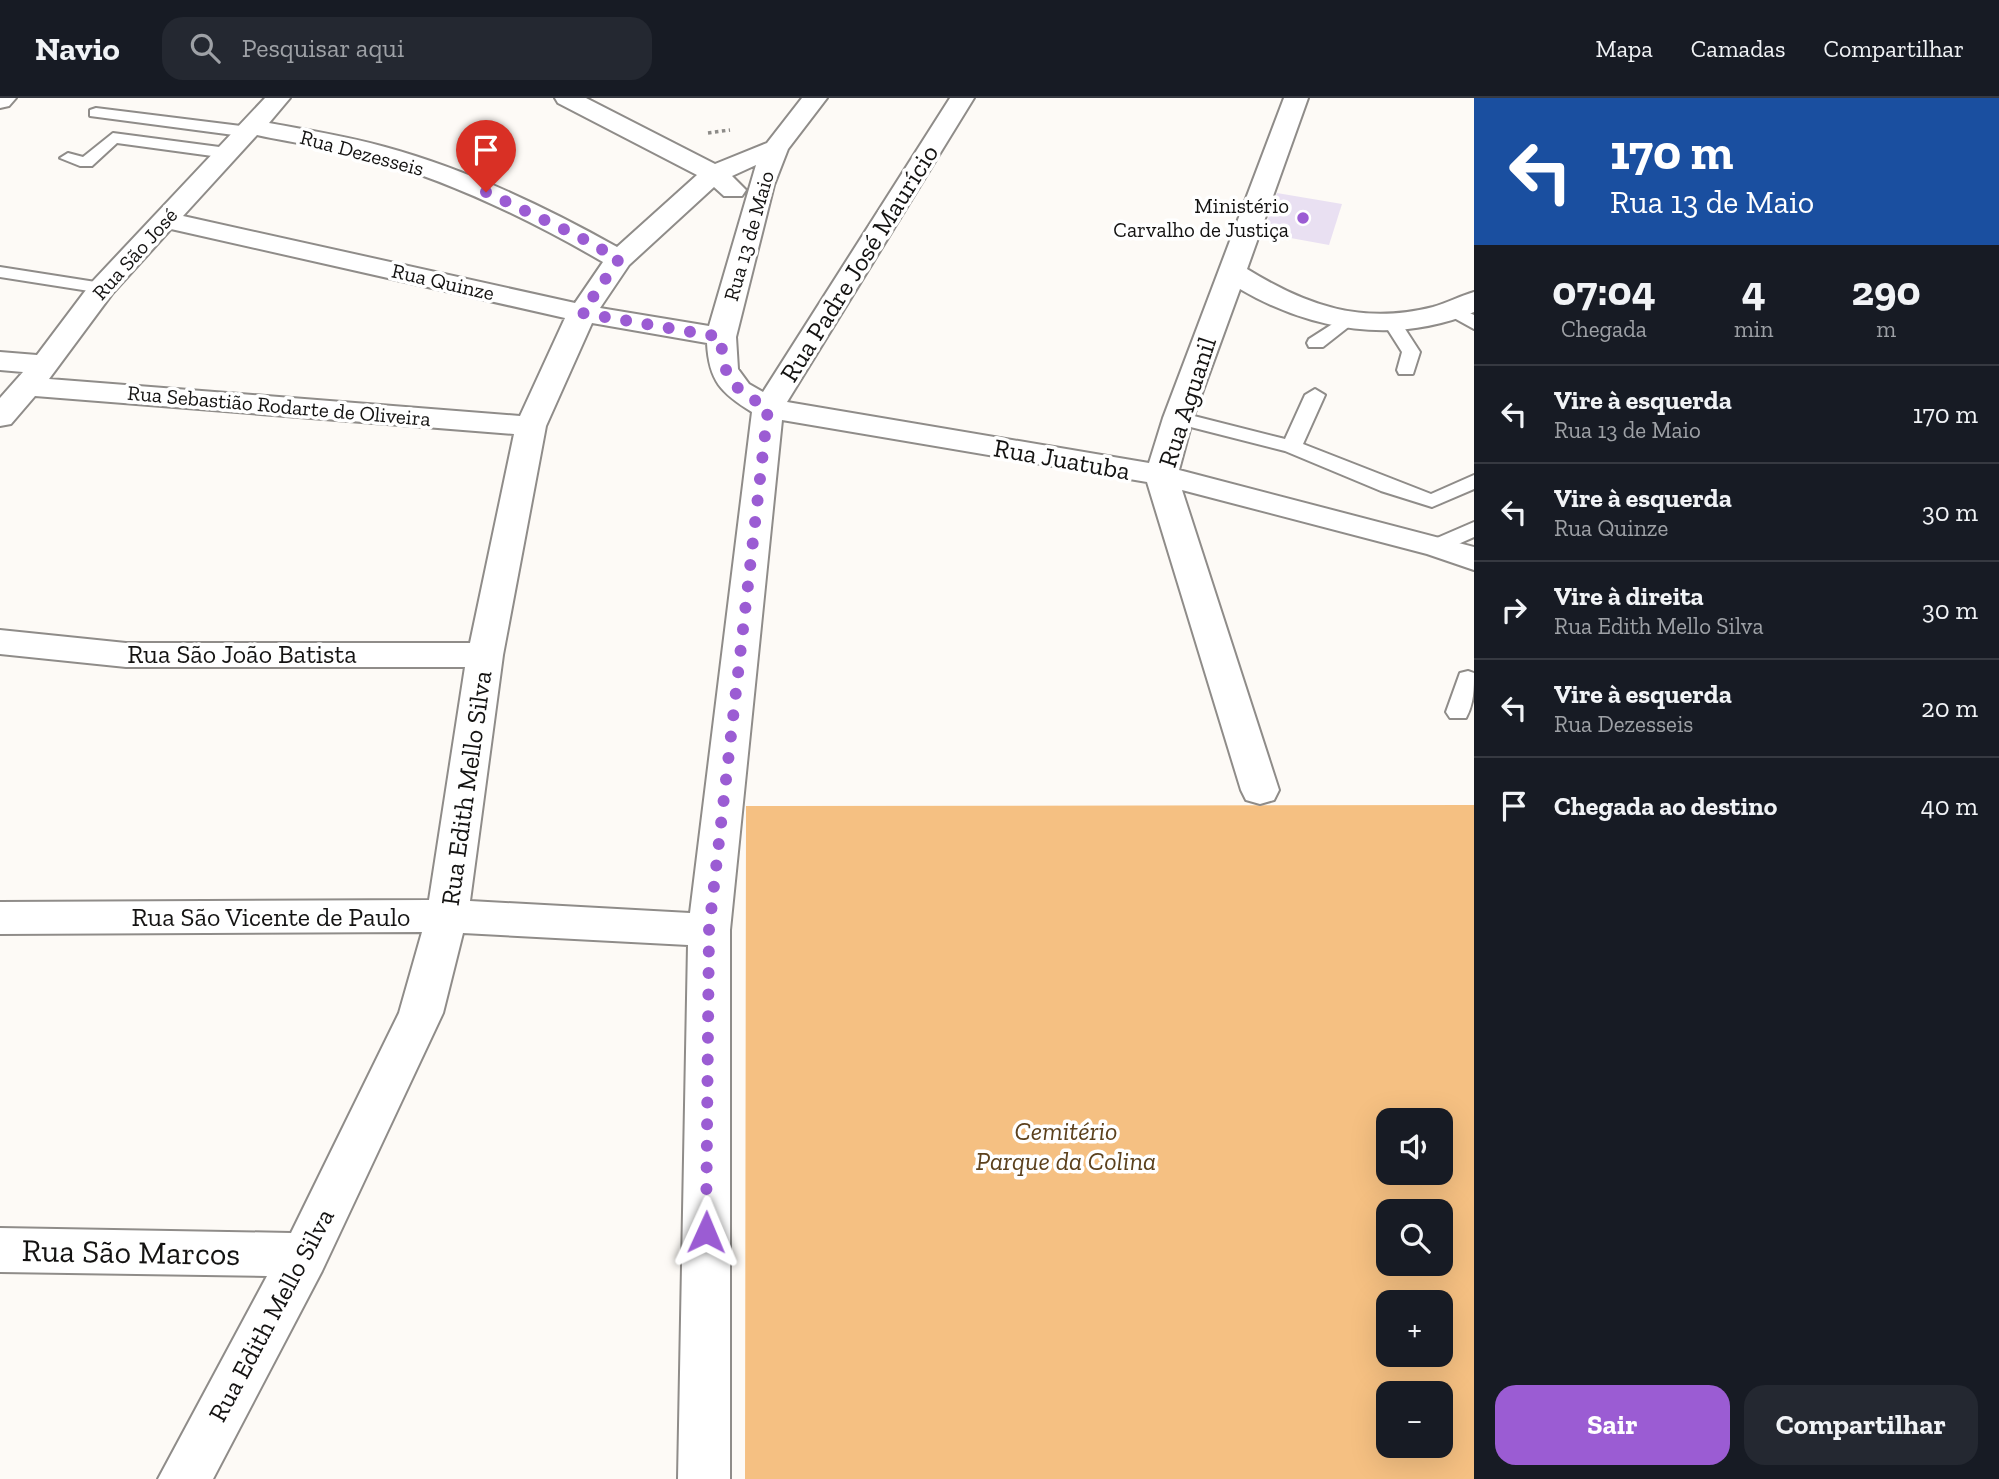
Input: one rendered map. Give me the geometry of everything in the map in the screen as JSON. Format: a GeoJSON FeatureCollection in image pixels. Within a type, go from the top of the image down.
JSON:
{"type":"FeatureCollection","features":[{"type":"Feature","properties":{"kind":"street","name":"Rua São José"},"geometry":{"type":"LineString","coordinates":[[0,417],[102,288],[278,98]]}},
{"type":"Feature","properties":{"kind":"street"},"geometry":{"type":"LineString","coordinates":[[567,98],[714,174],[756,209]]}},
{"type":"Feature","properties":{"kind":"street","name":"Rua 13 de Maio"},"geometry":{"type":"LineString","coordinates":[[768,408],[738,390],[723,369],[721,337],[761,185],[776,148],[814,98]]}},
{"type":"Feature","properties":{"kind":"street","name":"Rua Padre José Maurício"},"geometry":{"type":"LineString","coordinates":[[704,1479],[709,930],[768,408],[962,98]]}},
{"type":"Feature","properties":{"kind":"street","name":"Rua Aguanil"},"geometry":{"type":"LineString","coordinates":[[1260,790],[1161,475],[1178,418],[1296,98]]}},
{"type":"Feature","properties":{"kind":"street","name":"Rua Dezesseis"},"geometry":{"type":"LineString","coordinates":[[251,129],[393,157],[486,192],[619,259]]}},
{"type":"Feature","properties":{"kind":"street","name":"Rua Edith Mello Silva"},"geometry":{"type":"LineString","coordinates":[[184,1479],[305,1255],[421,1013],[447,916],[485,655],[531,426],[582,313],[619,259],[714,174],[776,148]]}},
{"type":"Feature","properties":{"kind":"street","name":"Rua Quinze"},"geometry":{"type":"LineString","coordinates":[[166,220],[582,313],[721,337]]}},
{"type":"Feature","properties":{"kind":"street"},"geometry":{"type":"LineString","coordinates":[[1231,272],[1270,297],[1345,321],[1421,319],[1466,311]]}},
{"type":"Feature","properties":{"kind":"street","name":"Rua Sebastião Rodarte de Oliveira"},"geometry":{"type":"LineString","coordinates":[[0,360],[35,376],[531,426]]}},
{"type":"Feature","properties":{"kind":"street","name":"Rua Juatuba"},"geometry":{"type":"LineString","coordinates":[[768,408],[1161,475],[1438,546],[1474,559]]}},
{"type":"Feature","properties":{"kind":"street","name":"Rua São João Batista"},"geometry":{"type":"LineString","coordinates":[[0,642],[126,655],[485,655]]}},
{"type":"Feature","properties":{"kind":"street","name":"Rua São Vicente de Paulo"},"geometry":{"type":"LineString","coordinates":[[0,918],[447,916],[709,930]]}},
{"type":"Feature","properties":{"kind":"street","name":"Rua São Marcos"},"geometry":{"type":"LineString","coordinates":[[0,1250],[305,1255]]}},
{"type":"Feature","properties":{"kind":"lane"},"geometry":{"type":"LineString","coordinates":[[96,113],[251,129]]}},
{"type":"Feature","properties":{"kind":"lane"},"geometry":{"type":"LineString","coordinates":[[68,158],[86,163],[113,138],[227,153]]}},
{"type":"Feature","properties":{"kind":"lane"},"geometry":{"type":"LineString","coordinates":[[0,272],[102,288]]}},
{"type":"Feature","properties":{"kind":"lane"},"geometry":{"type":"LineString","coordinates":[[1390,319],[1411,352],[1406,370]]}},
{"type":"Feature","properties":{"kind":"lane"},"geometry":{"type":"LineString","coordinates":[[1316,343],[1345,321]]}},
{"type":"Feature","properties":{"kind":"lane"},"geometry":{"type":"LineString","coordinates":[[1292,447],[1315,395]]}},
{"type":"Feature","properties":{"kind":"lane"},"geometry":{"type":"LineString","coordinates":[[1178,418],[1292,447],[1388,487],[1432,501],[1474,481]]}},
{"type":"Feature","properties":{"kind":"lane"},"geometry":{"type":"LineString","coordinates":[[1438,546],[1474,528]]}},
{"type":"Feature","properties":{"kind":"lane"},"geometry":{"type":"LineString","coordinates":[[1458,712],[1468,679],[1474,681]]}},
{"type":"Feature","properties":{"kind":"green space","name":"Cemitério Parque da Colina"},"geometry":{"type":"Polygon","coordinates":[[[1474,805],[1474,1479],[745,1479],[746,806],[1474,805]]]}},
{"type":"Feature","properties":{"kind":"building","name":"Ministério Carvalho de Justiça"},"geometry":{"type":"Polygon","coordinates":[[[1277,193],[1342,204],[1329,245],[1263,233],[1277,193]]]}},
{"type":"Feature","properties":{"kind":"place","name":"Ministério Carvalho de Justiça"},"geometry":{"type":"Point","coordinates":[1303,218]}},
{"type":"Feature","properties":{"kind":"route"},"geometry":{"type":"LineString","coordinates":[[486,192],[619,259],[582,313],[721,337],[723,369],[738,390],[768,408],[709,930],[706,1232]]}}]}
